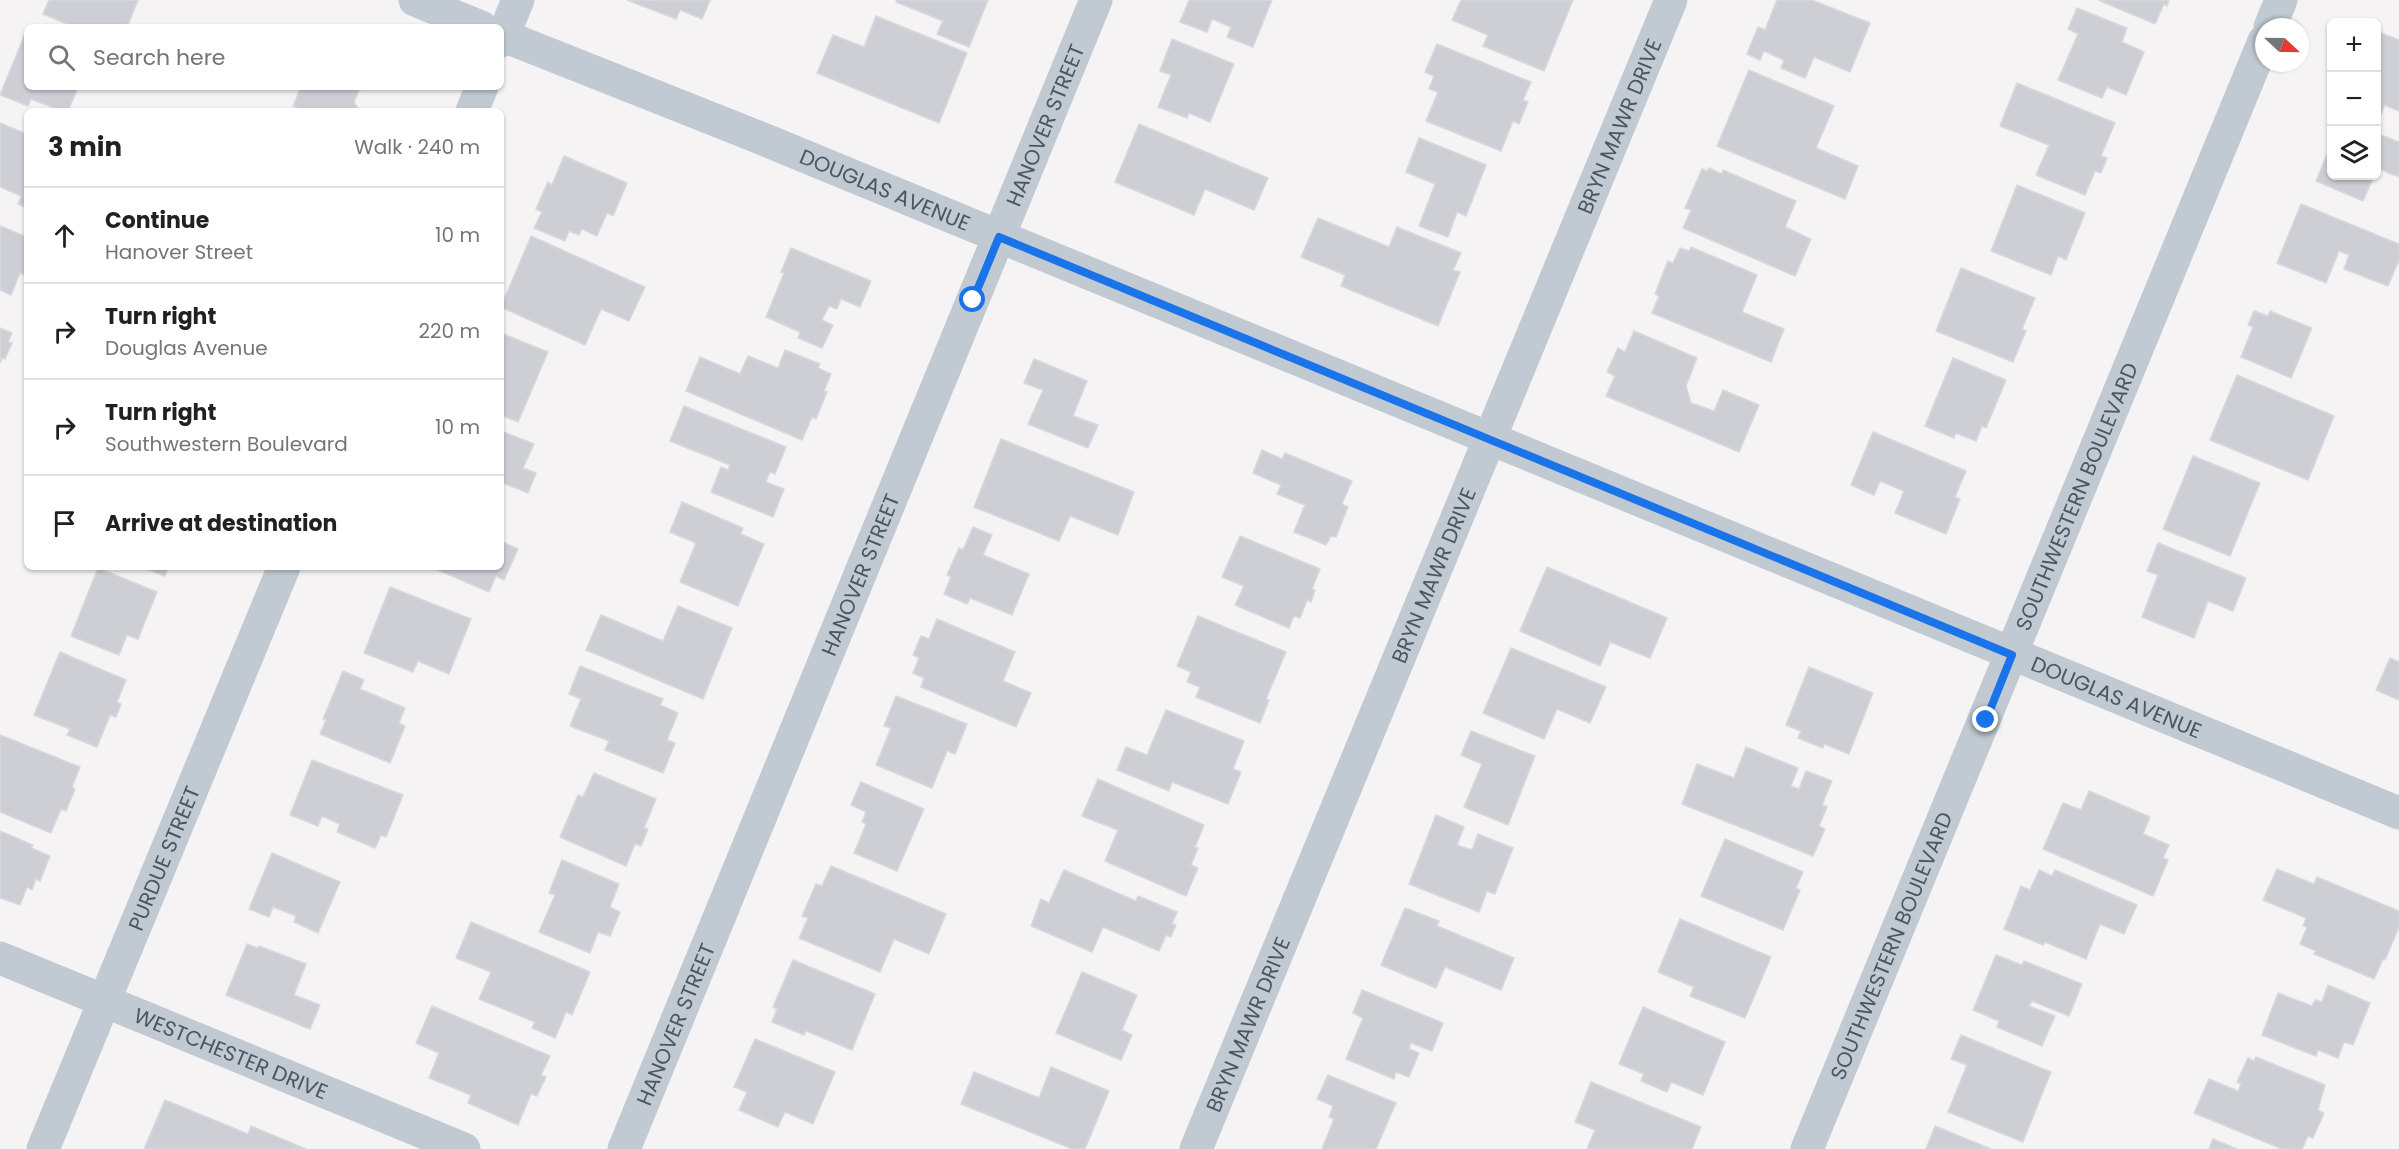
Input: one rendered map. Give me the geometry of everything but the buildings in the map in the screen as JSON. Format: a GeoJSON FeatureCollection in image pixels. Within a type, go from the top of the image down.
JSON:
{"type":"FeatureCollection","features":[{"type":"Feature","properties":{"kind":"street","name":"DOUGLAS AVENUE"},"geometry":{"type":"LineString","coordinates":[[415,0],[471,24]]}},
{"type":"Feature","properties":{"kind":"street"},"geometry":{"type":"LineString","coordinates":[[504,24],[518,0]]}},
{"type":"Feature","properties":{"kind":"street","name":"HANOVER STREET"},"geometry":{"type":"LineString","coordinates":[[624,1149],[1096,0]]}},
{"type":"Feature","properties":{"kind":"street","name":"BRYN MAWR DRIVE"},"geometry":{"type":"LineString","coordinates":[[1196,1149],[1671,0]]}},
{"type":"Feature","properties":{"kind":"street"},"geometry":{"type":"LineString","coordinates":[[2274,18],[2281,0]]}},
{"type":"Feature","properties":{"kind":"street","name":"DOUGLAS AVENUE"},"geometry":{"type":"LineString","coordinates":[[504,38],[753,135],[2399,813]]}},
{"type":"Feature","properties":{"kind":"street","name":"SOUTHWESTERN BOULEVARD"},"geometry":{"type":"LineString","coordinates":[[1807,1149],[2255,64]]}},
{"type":"Feature","properties":{"kind":"street"},"geometry":{"type":"LineString","coordinates":[[473,108],[481,90]]}},
{"type":"Feature","properties":{"kind":"street","name":"PURDUE STREET"},"geometry":{"type":"LineString","coordinates":[[43,1149],[283,570]]}},
{"type":"Feature","properties":{"kind":"street","name":"WESTCHESTER DRIVE"},"geometry":{"type":"LineString","coordinates":[[0,958],[464,1149]]}},
{"type":"Feature","properties":{"kind":"route"},"geometry":{"type":"LineString","coordinates":[[973,300],[999,237],[2012,655],[1986,720]]}}]}
